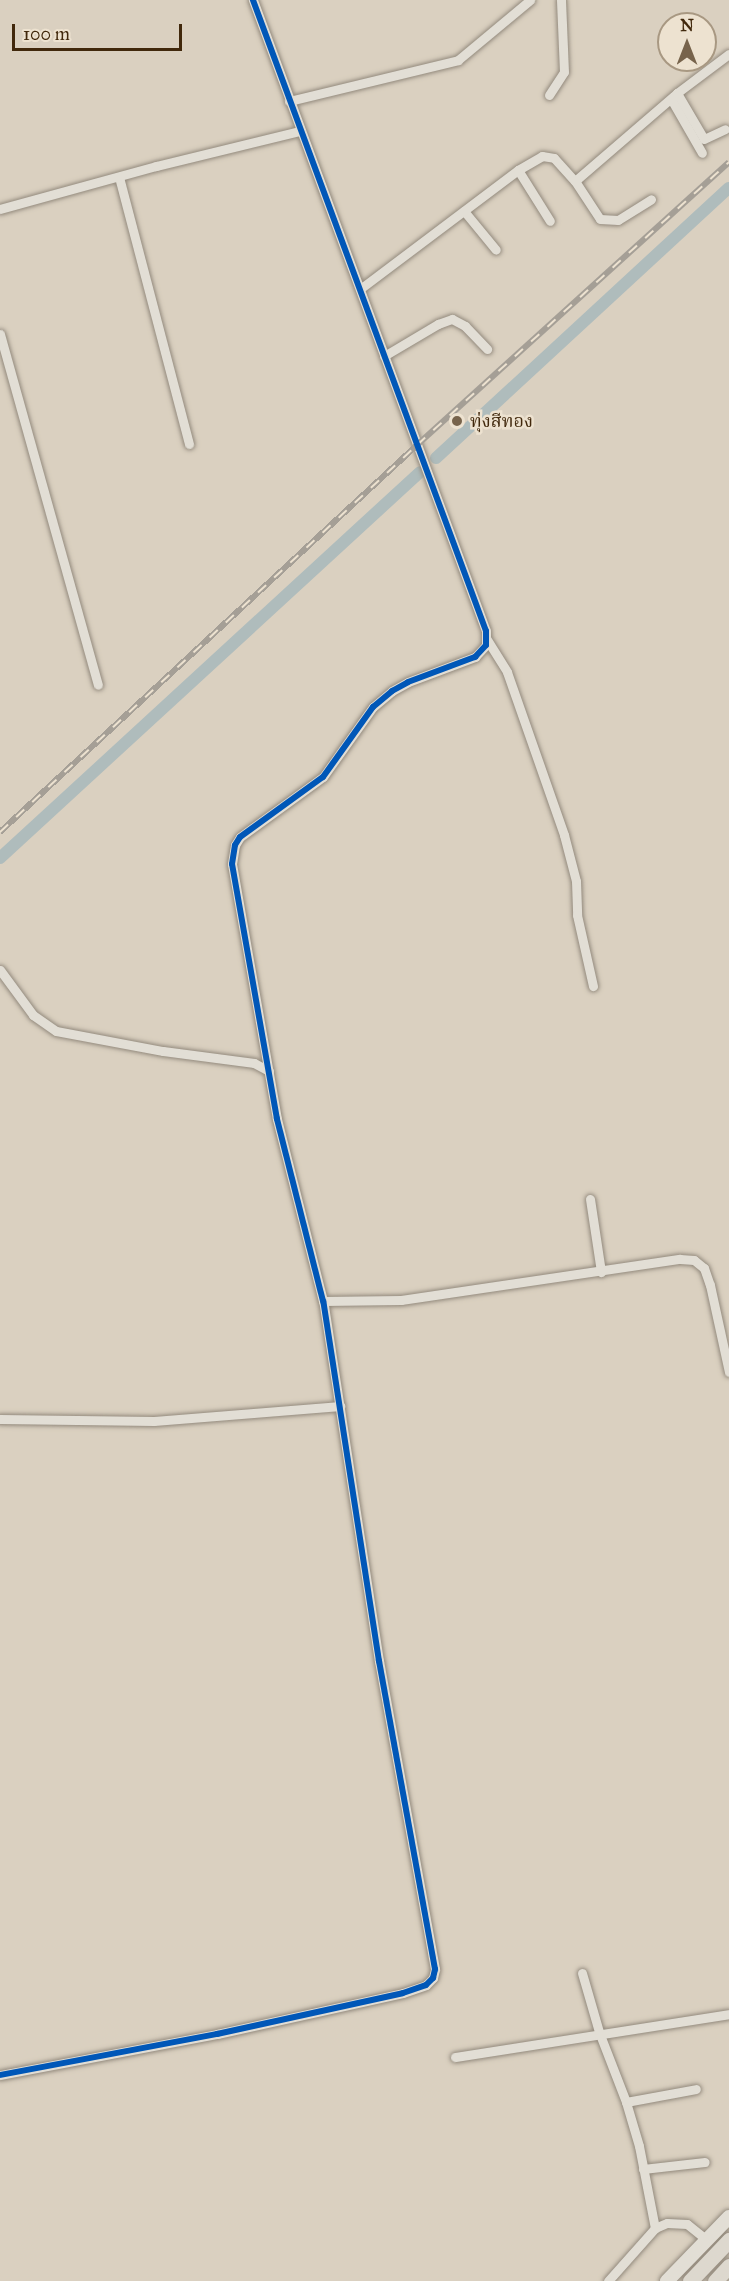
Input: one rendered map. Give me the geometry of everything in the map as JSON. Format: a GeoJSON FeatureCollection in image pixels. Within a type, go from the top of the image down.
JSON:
{"type":"FeatureCollection","features":[{"type":"Feature","properties":{"kind":"highway"},"geometry":{"type":"LineString","coordinates":[[690,2281],[729,2240]]}},
{"type":"Feature","properties":{"kind":"highway"},"geometry":{"type":"LineString","coordinates":[[715,2281],[729,2266]]}},
{"type":"Feature","properties":{"kind":"main road"},"geometry":{"type":"LineString","coordinates":[[667,2281],[729,2217]]}},
{"type":"Feature","properties":{"kind":"street"},"geometry":{"type":"LineString","coordinates":[[0,2075],[217,2034],[403,1993],[426,1985],[433,1978],[435,1961],[379,1661],[323,1301],[277,1119],[232,879],[234,845],[240,837],[323,777],[373,707],[392,691],[408,682],[475,657],[483,651],[486,631],[253,0]]}},
{"type":"Feature","properties":{"kind":"street"},"geometry":{"type":"LineString","coordinates":[[290,100],[458,60],[530,0]]}},
{"type":"Feature","properties":{"kind":"street"},"geometry":{"type":"LineString","coordinates":[[549,94],[564,72],[561,0]]}},
{"type":"Feature","properties":{"kind":"street"},"geometry":{"type":"LineString","coordinates":[[575,181],[674,96],[729,54]]}},
{"type":"Feature","properties":{"kind":"street"},"geometry":{"type":"LineString","coordinates":[[674,96],[704,139],[725,129]]}},
{"type":"Feature","properties":{"kind":"street"},"geometry":{"type":"LineString","coordinates":[[674,96],[702,153]]}},
{"type":"Feature","properties":{"kind":"street"},"geometry":{"type":"LineString","coordinates":[[0,209],[300,131]]}},
{"type":"Feature","properties":{"kind":"street"},"geometry":{"type":"LineString","coordinates":[[360,289],[518,170],[547,155],[554,158],[575,181],[600,219],[618,220],[651,199]]}},
{"type":"Feature","properties":{"kind":"street"},"geometry":{"type":"LineString","coordinates":[[518,170],[550,221]]}},
{"type":"Feature","properties":{"kind":"street"},"geometry":{"type":"LineString","coordinates":[[118,177],[189,444]]}},
{"type":"Feature","properties":{"kind":"street"},"geometry":{"type":"LineString","coordinates":[[464,211],[496,250]]}},
{"type":"Feature","properties":{"kind":"street"},"geometry":{"type":"LineString","coordinates":[[384,356],[438,324],[452,319],[465,326],[487,349]]}},
{"type":"Feature","properties":{"kind":"street"},"geometry":{"type":"LineString","coordinates":[[0,334],[98,685]]}},
{"type":"Feature","properties":{"kind":"street"},"geometry":{"type":"LineString","coordinates":[[486,638],[507,672],[564,835],[576,881],[577,915],[593,986]]}},
{"type":"Feature","properties":{"kind":"street"},"geometry":{"type":"LineString","coordinates":[[0,970],[33,1015],[56,1031],[162,1051],[254,1063],[269,1071]]}},
{"type":"Feature","properties":{"kind":"street"},"geometry":{"type":"LineString","coordinates":[[591,1199],[601,1272]]}},
{"type":"Feature","properties":{"kind":"street"},"geometry":{"type":"LineString","coordinates":[[323,1301],[401,1300],[680,1259],[694,1260],[704,1268],[710,1286],[729,1372]]}},
{"type":"Feature","properties":{"kind":"street"},"geometry":{"type":"LineString","coordinates":[[0,1419],[154,1421],[340,1406]]}},
{"type":"Feature","properties":{"kind":"street"},"geometry":{"type":"LineString","coordinates":[[582,1973],[600,2034],[626,2102],[655,2228]]}},
{"type":"Feature","properties":{"kind":"street"},"geometry":{"type":"LineString","coordinates":[[454,2057],[729,2014]]}},
{"type":"Feature","properties":{"kind":"street"},"geometry":{"type":"LineString","coordinates":[[626,2102],[696,2089]]}},
{"type":"Feature","properties":{"kind":"street"},"geometry":{"type":"LineString","coordinates":[[643,2169],[705,2162]]}},
{"type":"Feature","properties":{"kind":"street"},"geometry":{"type":"LineString","coordinates":[[608,2281],[655,2228],[667,2223],[687,2224],[707,2240]]}},
{"type":"Feature","properties":{"kind":"waterway"},"geometry":{"type":"LineString","coordinates":[[436,458],[729,188]]}},
{"type":"Feature","properties":{"kind":"waterway"},"geometry":{"type":"LineString","coordinates":[[0,858],[420,472]]}},
{"type":"Feature","properties":{"kind":"railway"},"geometry":{"type":"LineString","coordinates":[[0,832],[417,445],[729,162]]}},
{"type":"Feature","properties":{"kind":"cycle path"},"geometry":{"type":"LineString","coordinates":[[0,2075],[217,2034],[403,1993],[426,1985],[433,1978],[435,1969],[379,1661],[323,1301],[277,1119],[232,864],[235,845],[240,837],[323,777],[373,707],[392,691],[408,682],[475,657],[486,645],[486,631],[253,0]]}},
{"type":"Feature","properties":{"kind":"place","name":"ทุ่งสีทอง"},"geometry":{"type":"Point","coordinates":[457,421]}}]}
